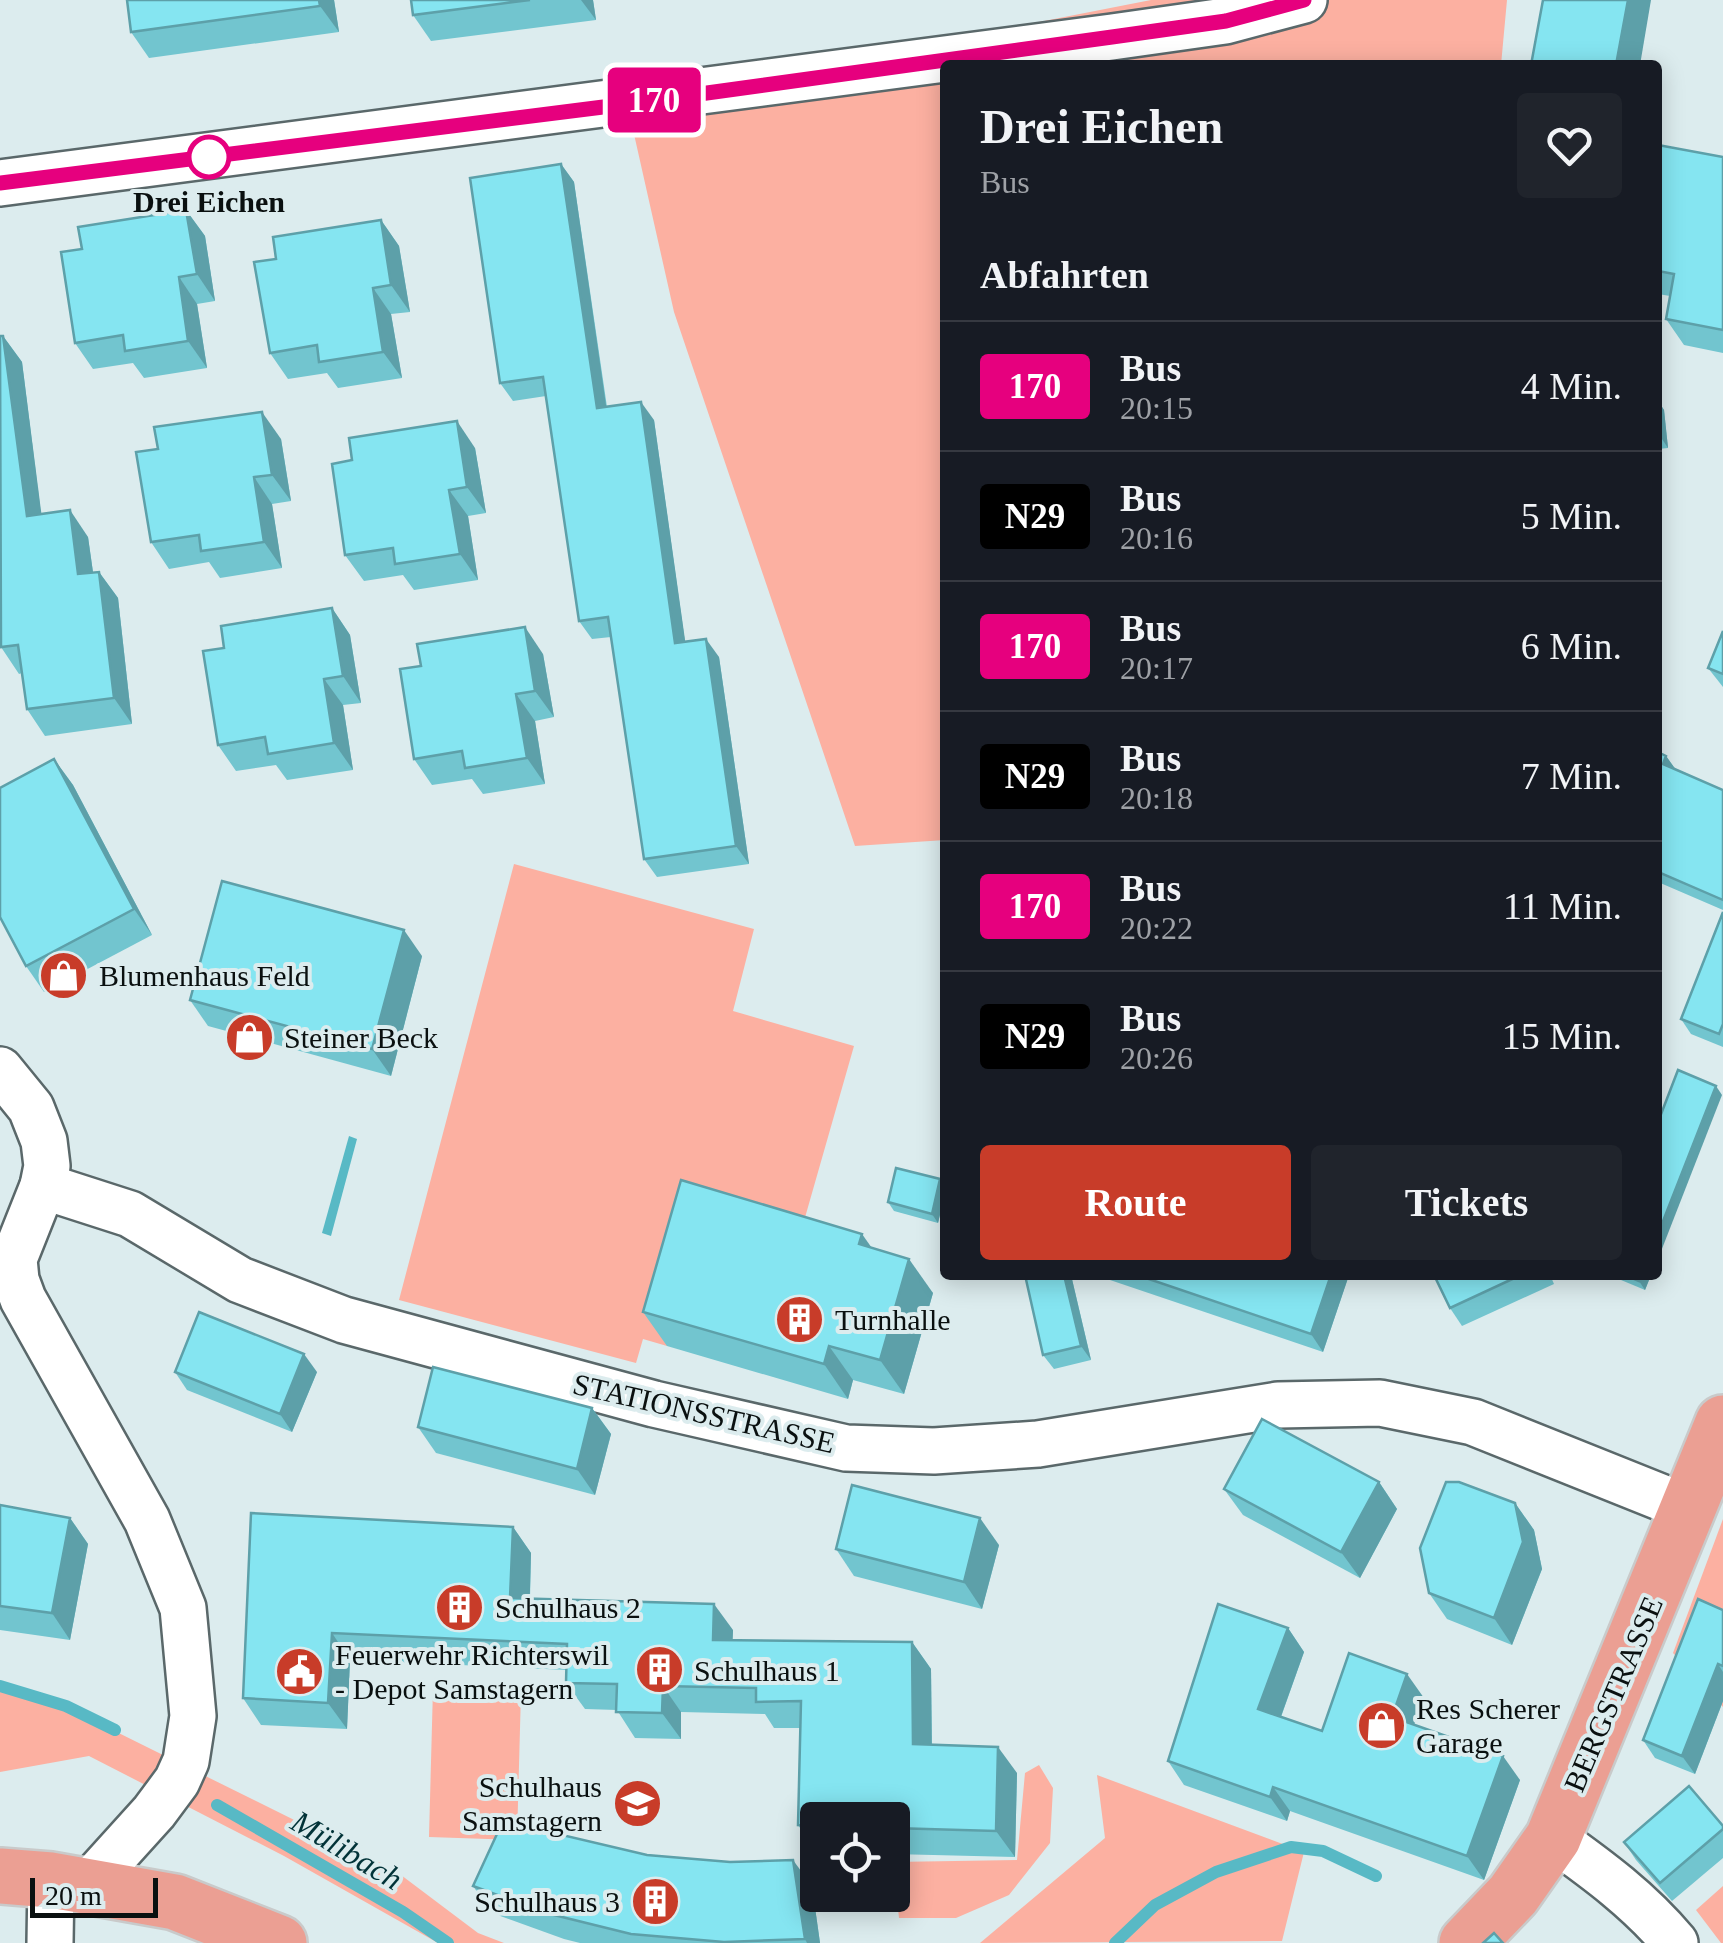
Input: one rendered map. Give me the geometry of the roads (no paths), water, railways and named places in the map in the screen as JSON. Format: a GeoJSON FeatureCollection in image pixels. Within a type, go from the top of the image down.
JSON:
{"type":"FeatureCollection","features":[{"type":"Feature","properties":{"kind":"main road","name":"BERGSTRASSE"},"geometry":{"type":"LineString","coordinates":[[1467,1943],[1513,1895],[1553,1838],[1723,1423]]}},
{"type":"Feature","properties":{"kind":"main road"},"geometry":{"type":"LineString","coordinates":[[46,1880],[175,1902],[279,1943]]}},
{"type":"Feature","properties":{"kind":"street"},"geometry":{"type":"LineString","coordinates":[[0,184],[1226,21],[1304,0]]}},
{"type":"Feature","properties":{"kind":"street"},"geometry":{"type":"LineString","coordinates":[[0,1070],[31,1108],[44,1140],[47,1166],[14,1259],[16,1280],[11,1304],[147,1520],[183,1608],[194,1716],[181,1771],[154,1812],[46,1880],[50,1943]]}},
{"type":"Feature","properties":{"kind":"street","name":"STATIONSSTRASSE"},"geometry":{"type":"LineString","coordinates":[[43,1186],[130,1214],[240,1280],[344,1320],[654,1404],[826,1444],[934,1451],[1038,1444],[1278,1405],[1380,1403],[1473,1422],[1690,1509]]}},
{"type":"Feature","properties":{"kind":"street"},"geometry":{"type":"LineString","coordinates":[[1553,1838],[1618,1884],[1675,1943]]}},
{"type":"Feature","properties":{"kind":"water"},"geometry":{"type":"Polygon","coordinates":[[[349,1136],[357,1139],[331,1236],[322,1233],[349,1136]]]}},
{"type":"Feature","properties":{"kind":"waterway","name":"Mülibach"},"geometry":{"type":"LineString","coordinates":[[0,1686],[66,1706],[115,1730]]}},
{"type":"Feature","properties":{"kind":"waterway","name":"Mülibach"},"geometry":{"type":"LineString","coordinates":[[217,1805],[403,1912],[448,1943]]}},
{"type":"Feature","properties":{"kind":"waterway","name":"Mülibach"},"geometry":{"type":"LineString","coordinates":[[1115,1943],[1155,1905],[1216,1872],[1291,1847],[1323,1851],[1376,1876]]}},
{"type":"Feature","properties":{"kind":"place","name":"Drei Eichen"},"geometry":{"type":"Point","coordinates":[209,157]}},
{"type":"Feature","properties":{"kind":"place","name":"Blumenhaus Feld"},"geometry":{"type":"Point","coordinates":[64,975]}},
{"type":"Feature","properties":{"kind":"place","name":"Steiner Beck"},"geometry":{"type":"Point","coordinates":[249,1037]}},
{"type":"Feature","properties":{"kind":"place","name":"Turnhalle"},"geometry":{"type":"Point","coordinates":[800,1319]}},
{"type":"Feature","properties":{"kind":"place","name":"Schulhaus 2"},"geometry":{"type":"Point","coordinates":[460,1607]}},
{"type":"Feature","properties":{"kind":"place","name":"Schulhaus 1"},"geometry":{"type":"Point","coordinates":[659,1670]}},
{"type":"Feature","properties":{"kind":"place","name":"Feuerwehr Richterswil - Depot Samstagern"},"geometry":{"type":"Point","coordinates":[300,1671]}},
{"type":"Feature","properties":{"kind":"place","name":"Res Scherer Garage"},"geometry":{"type":"Point","coordinates":[1381,1725]}},
{"type":"Feature","properties":{"kind":"place","name":"Schulhaus Samstagern"},"geometry":{"type":"Point","coordinates":[637,1803]}},
{"type":"Feature","properties":{"kind":"place","name":"Schulhaus 3"},"geometry":{"type":"Point","coordinates":[655,1901]}}]}
